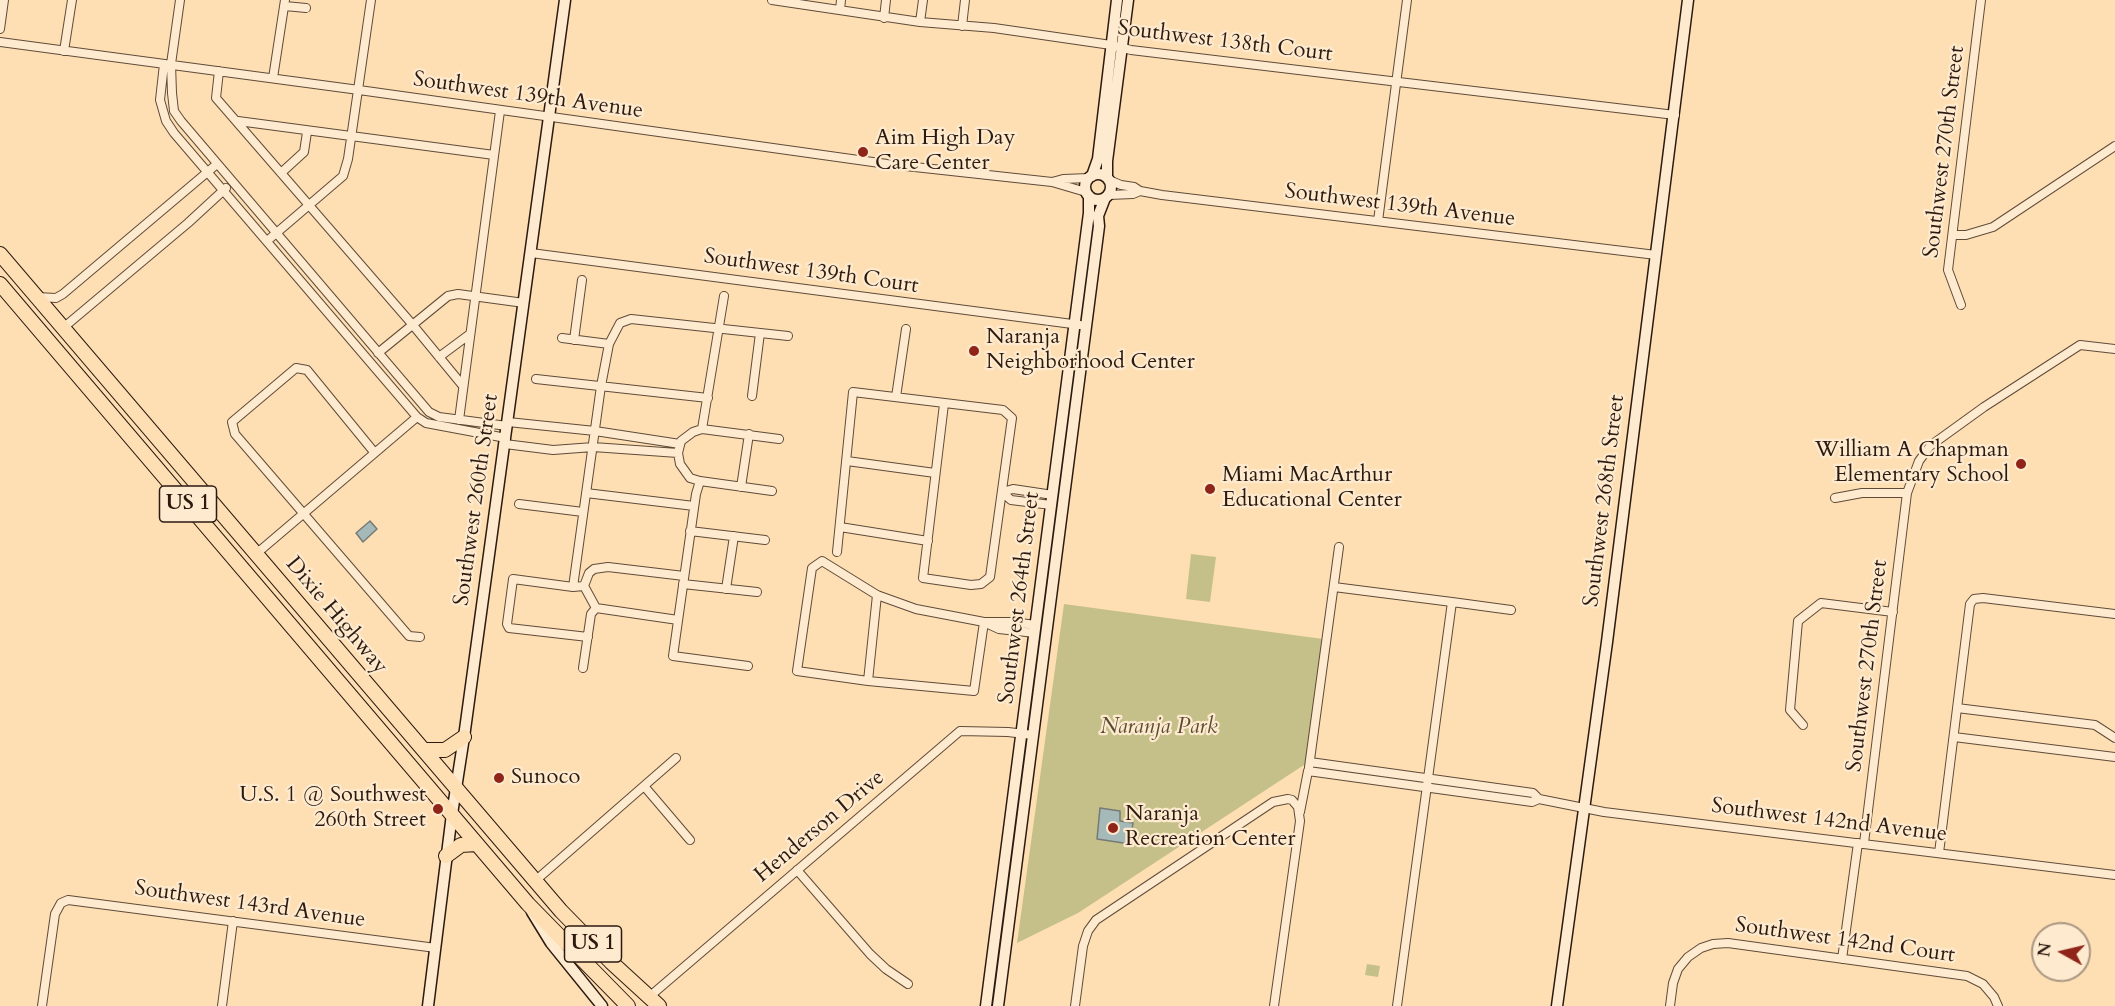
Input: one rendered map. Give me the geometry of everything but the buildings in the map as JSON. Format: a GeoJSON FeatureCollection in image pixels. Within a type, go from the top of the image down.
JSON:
{"type":"FeatureCollection","features":[{"type":"Feature","properties":{"kind":"highway","name":"Dixie Highway"},"geometry":{"type":"LineString","coordinates":[[0,254],[455,789],[584,935],[650,1003]]}},
{"type":"Feature","properties":{"kind":"highway","name":"Dixie Highway"},"geometry":{"type":"LineString","coordinates":[[0,284],[528,904]]}},
{"type":"Feature","properties":{"kind":"highway"},"geometry":{"type":"LineString","coordinates":[[424,750],[445,750],[464,737]]}},
{"type":"Feature","properties":{"kind":"highway"},"geometry":{"type":"LineString","coordinates":[[446,856],[461,845],[477,844]]}},
{"type":"Feature","properties":{"kind":"highway","name":"US 1"},"geometry":{"type":"LineString","coordinates":[[528,904],[628,1006]]}},
{"type":"Feature","properties":{"kind":"street"},"geometry":{"type":"LineString","coordinates":[[0,29],[4,0]]}},
{"type":"Feature","properties":{"kind":"street"},"geometry":{"type":"LineString","coordinates":[[64,51],[72,0]]}},
{"type":"Feature","properties":{"kind":"street"},"geometry":{"type":"LineString","coordinates":[[180,0],[168,64],[160,88],[163,112],[174,133],[417,417],[426,423],[553,450],[593,447],[636,450],[679,449]]}},
{"type":"Feature","properties":{"kind":"street"},"geometry":{"type":"LineString","coordinates":[[267,241],[344,176],[371,0]]}},
{"type":"Feature","properties":{"kind":"street","name":"Southwest 260th Street"},"geometry":{"type":"LineString","coordinates":[[429,1006],[455,789],[565,0]]}},
{"type":"Feature","properties":{"kind":"street","name":"Southwest 138th Court"},"geometry":{"type":"LineString","coordinates":[[772,0],[884,18],[994,28],[1111,45],[1122,49],[1675,115]]}},
{"type":"Feature","properties":{"kind":"street"},"geometry":{"type":"LineString","coordinates":[[840,10],[841,0]]}},
{"type":"Feature","properties":{"kind":"street"},"geometry":{"type":"LineString","coordinates":[[884,18],[886,0]]}},
{"type":"Feature","properties":{"kind":"street"},"geometry":{"type":"LineString","coordinates":[[920,22],[923,0]]}},
{"type":"Feature","properties":{"kind":"street"},"geometry":{"type":"LineString","coordinates":[[962,26],[965,0]]}},
{"type":"Feature","properties":{"kind":"street"},"geometry":{"type":"LineString","coordinates":[[1117,0],[1098,159],[1086,185],[1088,194],[1095,200],[1107,196],[1111,189],[1107,161],[1128,0]]}},
{"type":"Feature","properties":{"kind":"street"},"geometry":{"type":"LineString","coordinates":[[1378,221],[1407,0]]}},
{"type":"Feature","properties":{"kind":"street","name":"Southwest 268th Street"},"geometry":{"type":"LineString","coordinates":[[1557,1006],[1675,115],[1688,0]]}},
{"type":"Feature","properties":{"kind":"street","name":"Southwest 270th Street"},"geometry":{"type":"LineString","coordinates":[[1961,305],[1948,270],[1981,0]]}},
{"type":"Feature","properties":{"kind":"street"},"geometry":{"type":"LineString","coordinates":[[273,78],[285,3],[306,8]]}},
{"type":"Feature","properties":{"kind":"street","name":"Southwest 139th Avenue"},"geometry":{"type":"LineString","coordinates":[[0,42],[887,164],[1052,182],[1088,194]]}},
{"type":"Feature","properties":{"kind":"street"},"geometry":{"type":"LineString","coordinates":[[168,64],[174,111],[181,121],[429,412],[439,417],[459,420],[595,431],[637,438],[679,449]]}},
{"type":"Feature","properties":{"kind":"street"},"geometry":{"type":"LineString","coordinates":[[219,71],[216,98],[463,386]]}},
{"type":"Feature","properties":{"kind":"street"},"geometry":{"type":"LineString","coordinates":[[459,420],[500,111]]}},
{"type":"Feature","properties":{"kind":"street"},"geometry":{"type":"LineString","coordinates":[[238,121],[307,132],[494,155]]}},
{"type":"Feature","properties":{"kind":"street"},"geometry":{"type":"LineString","coordinates":[[281,173],[304,152],[307,132]]}},
{"type":"Feature","properties":{"kind":"street"},"geometry":{"type":"LineString","coordinates":[[1953,235],[1966,235],[1993,227],[2115,146]]}},
{"type":"Feature","properties":{"kind":"street"},"geometry":{"type":"LineString","coordinates":[[37,297],[56,298],[63,294],[218,164]]}},
{"type":"Feature","properties":{"kind":"street"},"geometry":{"type":"LineString","coordinates":[[1090,177],[1100,174],[1108,178]]}},
{"type":"Feature","properties":{"kind":"street","name":"Southwest 139th Avenue"},"geometry":{"type":"LineString","coordinates":[[1052,182],[1063,178],[1090,177]]}},
{"type":"Feature","properties":{"kind":"street","name":"Southwest 139th Avenue"},"geometry":{"type":"LineString","coordinates":[[1108,178],[1121,185],[1134,187],[1140,192]]}},
{"type":"Feature","properties":{"kind":"street"},"geometry":{"type":"LineString","coordinates":[[63,327],[188,223],[233,182]]}},
{"type":"Feature","properties":{"kind":"street","name":"Southwest 139th Avenue"},"geometry":{"type":"LineString","coordinates":[[1107,196],[1140,192],[1656,255]]}},
{"type":"Feature","properties":{"kind":"street","name":"Southwest 264th Street"},"geometry":{"type":"LineString","coordinates":[[994,1006],[1080,325],[1089,213],[1088,194]]}},
{"type":"Feature","properties":{"kind":"street","name":"Southwest 264th Street"},"geometry":{"type":"LineString","coordinates":[[1027,734],[1035,629],[1052,500],[1099,212],[1107,196]]}},
{"type":"Feature","properties":{"kind":"street","name":"Southwest 139th Court"},"geometry":{"type":"LineString","coordinates":[[531,253],[1080,325]]}},
{"type":"Feature","properties":{"kind":"street"},"geometry":{"type":"LineString","coordinates":[[574,340],[582,280]]}},
{"type":"Feature","properties":{"kind":"street"},"geometry":{"type":"LineString","coordinates":[[378,353],[448,296],[458,294],[524,303]]}},
{"type":"Feature","properties":{"kind":"street"},"geometry":{"type":"LineString","coordinates":[[702,429],[724,296]]}},
{"type":"Feature","properties":{"kind":"street"},"geometry":{"type":"LineString","coordinates":[[573,587],[601,386],[609,344],[620,323],[632,319],[788,336]]}},
{"type":"Feature","properties":{"kind":"street"},"geometry":{"type":"LineString","coordinates":[[896,397],[906,328]]}},
{"type":"Feature","properties":{"kind":"street"},"geometry":{"type":"LineString","coordinates":[[752,396],[760,333]]}},
{"type":"Feature","properties":{"kind":"street"},"geometry":{"type":"LineString","coordinates":[[440,357],[470,334]]}},
{"type":"Feature","properties":{"kind":"street"},"geometry":{"type":"LineString","coordinates":[[562,338],[609,344]]}},
{"type":"Feature","properties":{"kind":"street","name":"Southwest 270th Street"},"geometry":{"type":"LineString","coordinates":[[1842,959],[1861,843],[1907,493],[1920,461],[1930,446],[1984,407],[2080,345],[2115,349]]}},
{"type":"Feature","properties":{"kind":"street"},"geometry":{"type":"LineString","coordinates":[[374,452],[307,370],[296,368],[232,423],[235,434],[409,636],[420,637]]}},
{"type":"Feature","properties":{"kind":"street"},"geometry":{"type":"LineString","coordinates":[[536,379],[708,398]]}},
{"type":"Feature","properties":{"kind":"street"},"geometry":{"type":"LineString","coordinates":[[837,552],[853,392],[1003,410],[1012,418],[990,578],[981,584],[971,585],[923,578],[944,404]]}},
{"type":"Feature","properties":{"kind":"street"},"geometry":{"type":"LineString","coordinates":[[256,554],[417,417]]}},
{"type":"Feature","properties":{"kind":"street"},"geometry":{"type":"LineString","coordinates":[[772,491],[700,482],[686,476],[680,464],[679,449],[685,437],[702,429],[779,439]]}},
{"type":"Feature","properties":{"kind":"street"},"geometry":{"type":"LineString","coordinates":[[741,487],[749,434]]}},
{"type":"Feature","properties":{"kind":"street"},"geometry":{"type":"LineString","coordinates":[[636,450],[637,438]]}},
{"type":"Feature","properties":{"kind":"street"},"geometry":{"type":"LineString","coordinates":[[847,461],[936,473]]}},
{"type":"Feature","properties":{"kind":"street"},"geometry":{"type":"LineString","coordinates":[[700,482],[690,531],[673,656],[748,666]]}},
{"type":"Feature","properties":{"kind":"street"},"geometry":{"type":"LineString","coordinates":[[1002,492],[1013,489],[1028,491],[1052,500]]}},
{"type":"Feature","properties":{"kind":"street"},"geometry":{"type":"LineString","coordinates":[[1028,491],[1028,502]]}},
{"type":"Feature","properties":{"kind":"street"},"geometry":{"type":"LineString","coordinates":[[1002,492],[1011,500],[1028,502],[1052,500]]}},
{"type":"Feature","properties":{"kind":"street"},"geometry":{"type":"LineString","coordinates":[[586,493],[694,506]]}},
{"type":"Feature","properties":{"kind":"street"},"geometry":{"type":"LineString","coordinates":[[1835,498],[1862,493],[1907,493]]}},
{"type":"Feature","properties":{"kind":"street"},"geometry":{"type":"LineString","coordinates":[[519,504],[583,512]]}},
{"type":"Feature","properties":{"kind":"street"},"geometry":{"type":"LineString","coordinates":[[840,527],[927,541]]}},
{"type":"Feature","properties":{"kind":"street"},"geometry":{"type":"LineString","coordinates":[[690,531],[765,540]]}},
{"type":"Feature","properties":{"kind":"street"},"geometry":{"type":"LineString","coordinates":[[726,589],[734,536]]}},
{"type":"Feature","properties":{"kind":"street"},"geometry":{"type":"LineString","coordinates":[[1274,1006],[1339,548]]}},
{"type":"Feature","properties":{"kind":"street"},"geometry":{"type":"LineString","coordinates":[[984,622],[975,691],[868,681],[797,670],[812,568],[822,561],[877,595],[916,609],[984,622],[1012,622],[1035,629]]}},
{"type":"Feature","properties":{"kind":"street"},"geometry":{"type":"LineString","coordinates":[[596,609],[584,585],[589,573],[594,569],[608,567],[726,589],[758,592]]}},
{"type":"Feature","properties":{"kind":"street"},"geometry":{"type":"LineString","coordinates":[[584,585],[573,587],[513,579],[507,624],[509,628],[588,637]]}},
{"type":"Feature","properties":{"kind":"street"},"geometry":{"type":"LineString","coordinates":[[1334,587],[1511,610]]}},
{"type":"Feature","properties":{"kind":"street"},"geometry":{"type":"LineString","coordinates":[[868,681],[877,595]]}},
{"type":"Feature","properties":{"kind":"street"},"geometry":{"type":"LineString","coordinates":[[1939,853],[1970,604],[1974,599],[2115,614]]}},
{"type":"Feature","properties":{"kind":"street"},"geometry":{"type":"LineString","coordinates":[[1398,1006],[1452,602]]}},
{"type":"Feature","properties":{"kind":"street"},"geometry":{"type":"LineString","coordinates":[[1803,725],[1790,710],[1798,621],[1821,603],[1893,612]]}},
{"type":"Feature","properties":{"kind":"street"},"geometry":{"type":"LineString","coordinates":[[596,609],[678,620]]}},
{"type":"Feature","properties":{"kind":"street"},"geometry":{"type":"LineString","coordinates":[[584,668],[591,614],[596,609]]}},
{"type":"Feature","properties":{"kind":"street"},"geometry":{"type":"LineString","coordinates":[[1957,708],[2095,725],[2115,738]]}},
{"type":"Feature","properties":{"kind":"street","name":"Henderson Drive"},"geometry":{"type":"LineString","coordinates":[[650,1003],[797,870],[960,731],[1027,734]]}},
{"type":"Feature","properties":{"kind":"street"},"geometry":{"type":"LineString","coordinates":[[1954,737],[2115,757]]}},
{"type":"Feature","properties":{"kind":"street"},"geometry":{"type":"LineString","coordinates":[[535,881],[676,758]]}},
{"type":"Feature","properties":{"kind":"street","name":"Southwest 142nd Avenue"},"geometry":{"type":"LineString","coordinates":[[1310,762],[1533,794],[1539,799],[1584,806],[1604,812],[2115,875]]}},
{"type":"Feature","properties":{"kind":"street","name":"Southwest 142nd Avenue"},"geometry":{"type":"LineString","coordinates":[[1308,771],[1532,802],[1539,799]]}},
{"type":"Feature","properties":{"kind":"street"},"geometry":{"type":"LineString","coordinates":[[644,786],[690,840]]}},
{"type":"Feature","properties":{"kind":"street"},"geometry":{"type":"LineString","coordinates":[[1075,1006],[1083,946],[1090,926],[1104,914],[1273,802],[1288,799],[1295,802],[1300,814]]}},
{"type":"Feature","properties":{"kind":"street"},"geometry":{"type":"LineString","coordinates":[[797,870],[870,954],[886,969],[908,984]]}},
{"type":"Feature","properties":{"kind":"street","name":"Southwest 143rd Avenue"},"geometry":{"type":"LineString","coordinates":[[42,1006],[55,914],[61,903],[73,899],[436,948]]}},
{"type":"Feature","properties":{"kind":"street"},"geometry":{"type":"LineString","coordinates":[[528,904],[551,943],[603,1006]]}},
{"type":"Feature","properties":{"kind":"street"},"geometry":{"type":"LineString","coordinates":[[222,1006],[233,921]]}},
{"type":"Feature","properties":{"kind":"street","name":"Southwest 142nd Court"},"geometry":{"type":"LineString","coordinates":[[1670,1006],[1673,983],[1678,969],[1688,957],[1701,948],[1728,943],[1967,976],[1983,984],[1998,1006]]}},
{"type":"Feature","properties":{"kind":"green space"},"geometry":{"type":"Polygon","coordinates":[[[1191,554],[1216,557],[1210,602],[1186,599],[1191,554]]]}},
{"type":"Feature","properties":{"kind":"green space","name":"Naranja Park"},"geometry":{"type":"Polygon","coordinates":[[[1064,604],[1323,639],[1307,763],[1078,913],[1017,943],[1064,604]]]}},
{"type":"Feature","properties":{"kind":"green space"},"geometry":{"type":"Polygon","coordinates":[[[1367,964],[1380,966],[1378,977],[1365,975],[1367,964]]]}},
{"type":"Feature","properties":{"kind":"shaded area"},"geometry":{"type":"Polygon","coordinates":[[[370,521],[377,529],[363,542],[356,533],[370,521]]]}},
{"type":"Feature","properties":{"kind":"shaded area"},"geometry":{"type":"Polygon","coordinates":[[[1100,808],[1120,811],[1120,821],[1133,823],[1130,844],[1097,839],[1100,808]]]}},
{"type":"Feature","properties":{"kind":"place","name":"Aim High Day Care Center"},"geometry":{"type":"Point","coordinates":[863,152]}},
{"type":"Feature","properties":{"kind":"place","name":"Naranja Neighborhood Center"},"geometry":{"type":"Point","coordinates":[974,351]}},
{"type":"Feature","properties":{"kind":"place","name":"William A Chapman Elementary School"},"geometry":{"type":"Point","coordinates":[2021,464]}},
{"type":"Feature","properties":{"kind":"place","name":"Miami MacArthur Educational Center"},"geometry":{"type":"Point","coordinates":[1210,489]}},
{"type":"Feature","properties":{"kind":"place","name":"Sunoco"},"geometry":{"type":"Point","coordinates":[499,778]}},
{"type":"Feature","properties":{"kind":"place","name":"U.S. 1 @ Southwest 260th Street"},"geometry":{"type":"Point","coordinates":[438,809]}},
{"type":"Feature","properties":{"kind":"place","name":"Naranja Recreation Center"},"geometry":{"type":"Point","coordinates":[1113,828]}}]}
